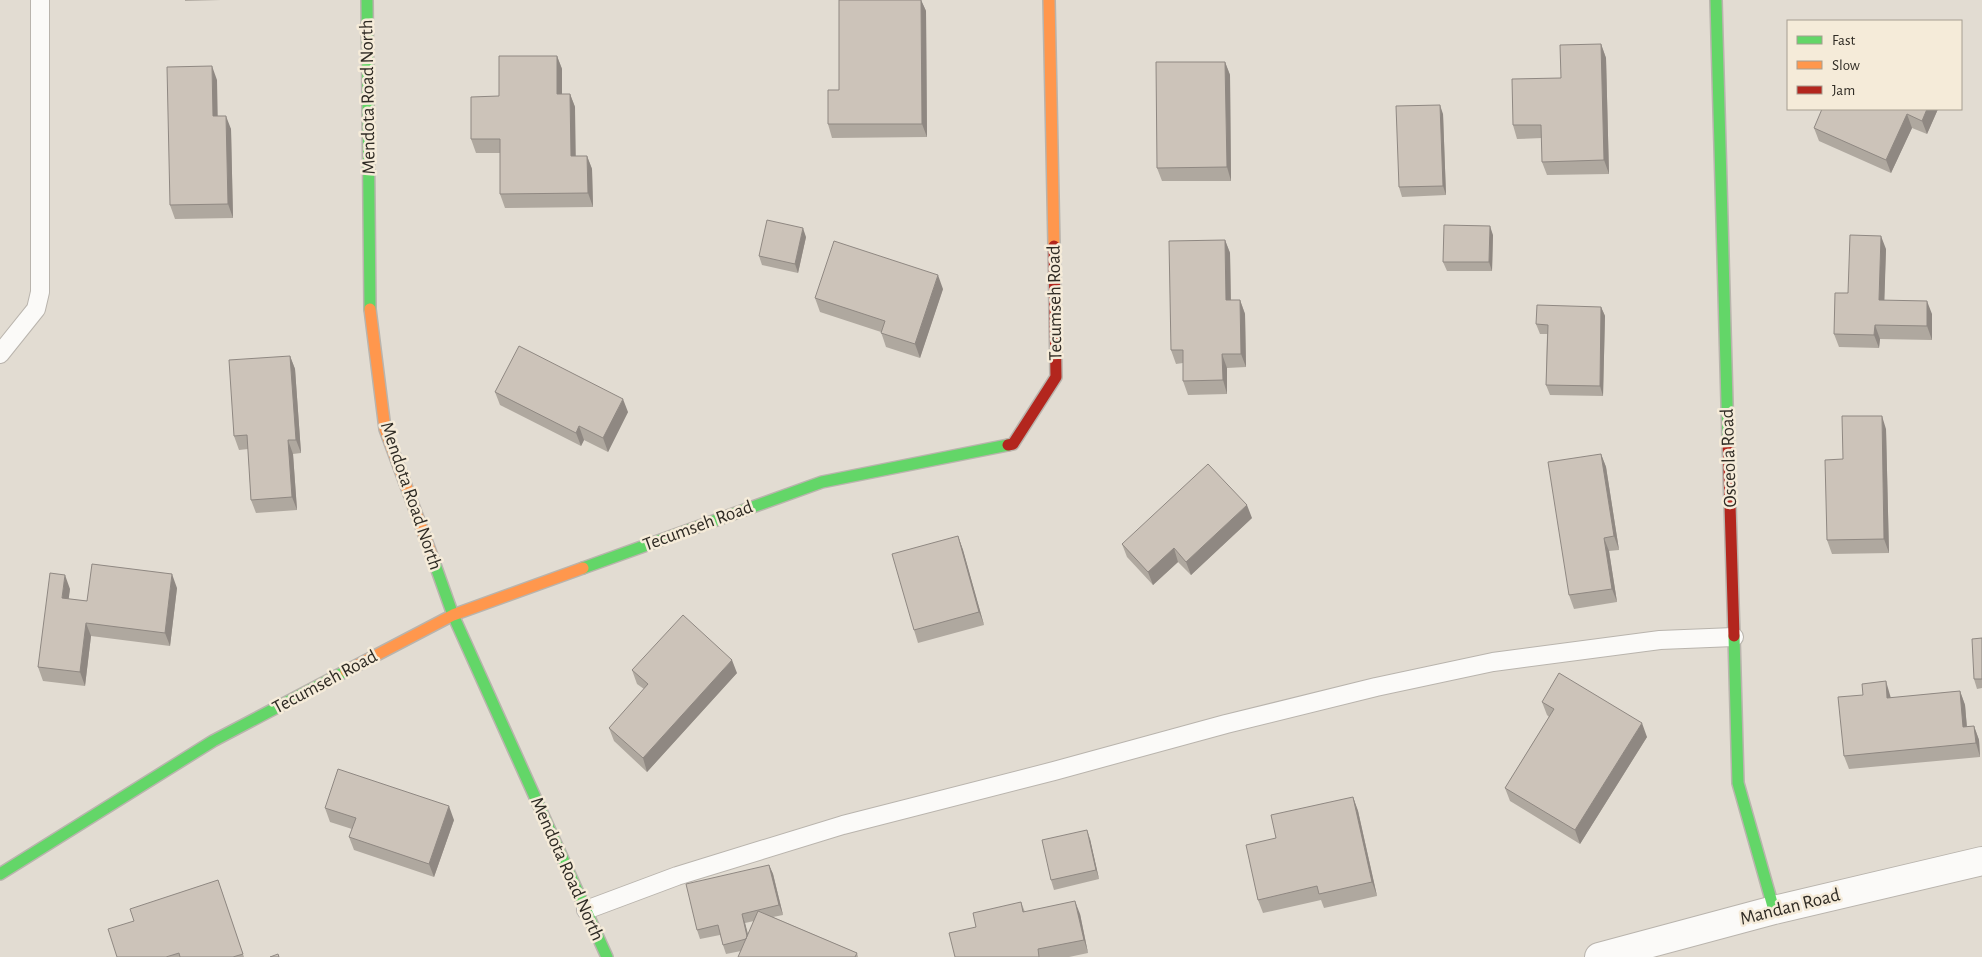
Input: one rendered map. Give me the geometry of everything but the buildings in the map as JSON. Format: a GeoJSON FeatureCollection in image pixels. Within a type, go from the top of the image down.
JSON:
{"type":"FeatureCollection","features":[{"type":"Feature","properties":{"kind":"street","name":"Mendota Road North"},"geometry":{"type":"LineString","coordinates":[[367,0],[370,318],[385,429],[453,616],[607,957]]}},
{"type":"Feature","properties":{"kind":"street","name":"Tecumseh Road"},"geometry":{"type":"LineString","coordinates":[[0,874],[213,741],[453,616],[822,482],[1013,444],[1056,376],[1049,0]]}},
{"type":"Feature","properties":{"kind":"street","name":"Osceola Road"},"geometry":{"type":"LineString","coordinates":[[1716,0],[1738,783],[1774,910]]}},
{"type":"Feature","properties":{"kind":"street","name":"Mandan Road"},"geometry":{"type":"LineString","coordinates":[[1599,957],[1774,910],[1982,861]]}},
{"type":"Feature","properties":{"kind":"lane"},"geometry":{"type":"LineString","coordinates":[[0,354],[36,309],[40,292],[40,0]]}},
{"type":"Feature","properties":{"kind":"lane"},"geometry":{"type":"LineString","coordinates":[[586,910],[677,876],[843,824],[1054,771],[1226,724],[1376,687],[1493,662],[1660,640],[1734,637]]}},
{"type":"Feature","properties":{"kind":"traffic: fast"},"geometry":{"type":"LineString","coordinates":[[367,0],[370,309]]}},
{"type":"Feature","properties":{"kind":"traffic: fast"},"geometry":{"type":"LineString","coordinates":[[1716,0],[1728,439]]}},
{"type":"Feature","properties":{"kind":"traffic: fast"},"geometry":{"type":"LineString","coordinates":[[583,568],[822,482],[1008,445]]}},
{"type":"Feature","properties":{"kind":"traffic: fast"},"geometry":{"type":"LineString","coordinates":[[432,556],[453,615],[607,957]]}},
{"type":"Feature","properties":{"kind":"traffic: fast"},"geometry":{"type":"LineString","coordinates":[[1734,636],[1738,783],[1774,910]]}},
{"type":"Feature","properties":{"kind":"traffic: fast"},"geometry":{"type":"LineString","coordinates":[[0,874],[213,741],[346,671]]}},
{"type":"Feature","properties":{"kind":"traffic: slow"},"geometry":{"type":"LineString","coordinates":[[1049,0],[1054,246]]}},
{"type":"Feature","properties":{"kind":"traffic: slow"},"geometry":{"type":"LineString","coordinates":[[370,309],[385,429],[432,556]]}},
{"type":"Feature","properties":{"kind":"traffic: slow"},"geometry":{"type":"LineString","coordinates":[[346,671],[453,615],[583,568]]}},
{"type":"Feature","properties":{"kind":"traffic: jam"},"geometry":{"type":"LineString","coordinates":[[1008,445],[1013,444],[1056,377],[1054,246]]}},
{"type":"Feature","properties":{"kind":"traffic: jam"},"geometry":{"type":"LineString","coordinates":[[1728,439],[1734,636]]}}]}
